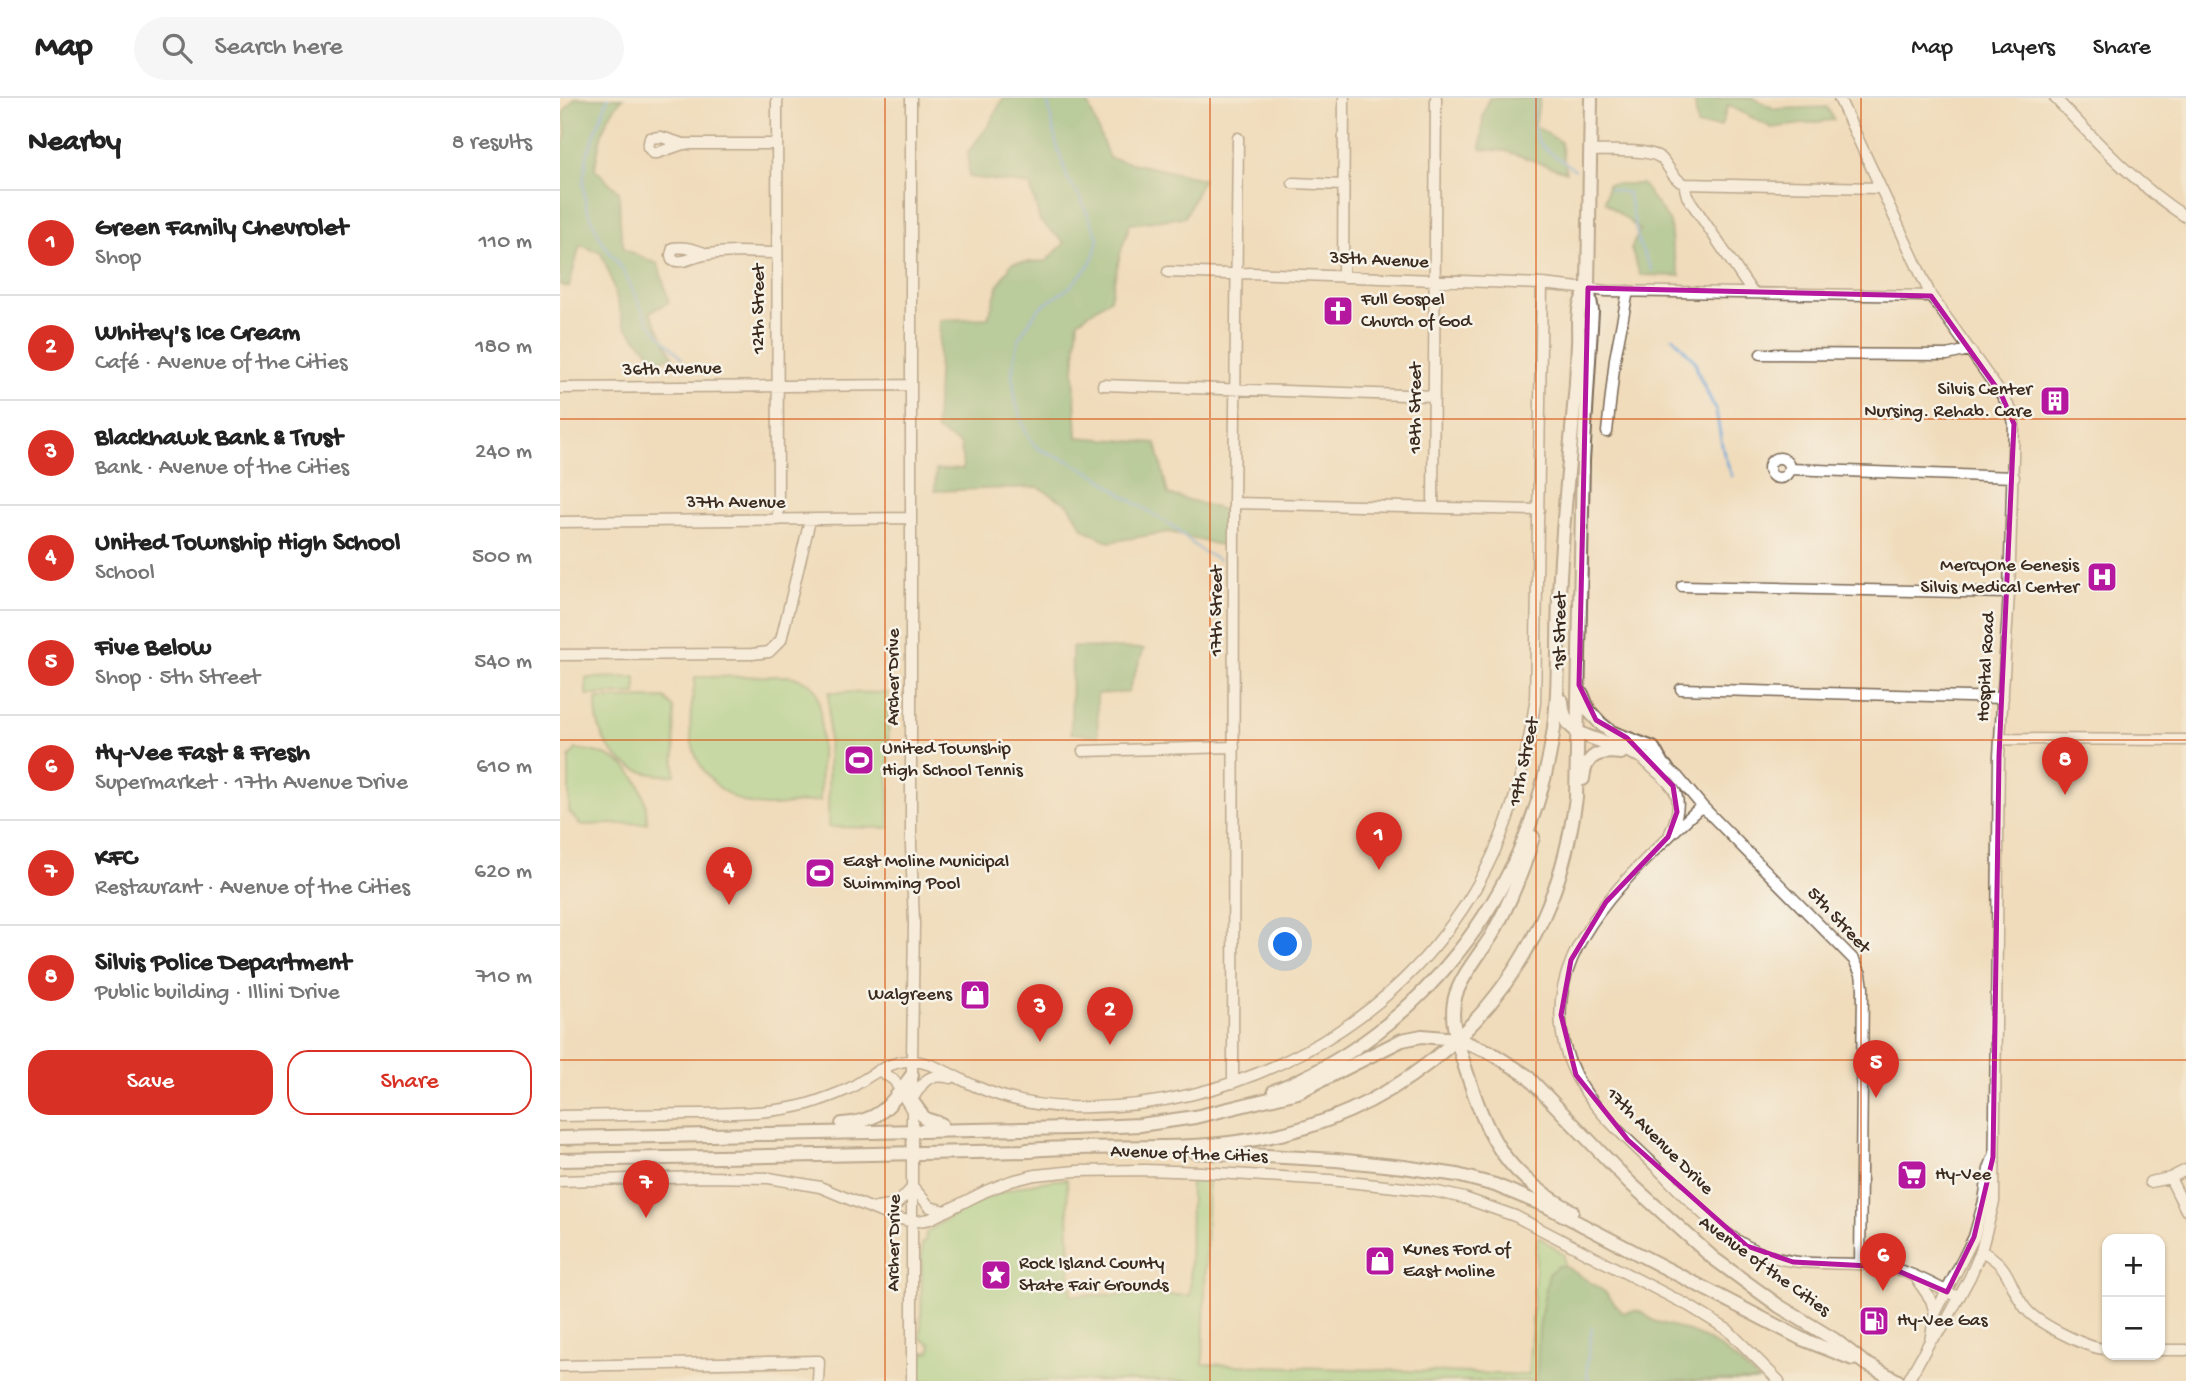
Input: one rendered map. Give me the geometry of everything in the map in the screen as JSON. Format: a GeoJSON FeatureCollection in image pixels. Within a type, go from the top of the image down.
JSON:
{"type":"FeatureCollection","features":[{"type":"Feature","properties":{"kind":"main road"},"geometry":{"type":"LineString","coordinates":[[1588,288],[1591,98]]}},
{"type":"Feature","properties":{"kind":"main road","name":"19th Street"},"geometry":{"type":"LineString","coordinates":[[1235,1106],[1285,1087],[1335,1062],[1379,1031],[1429,986],[1457,954],[1496,898],[1527,833],[1543,781],[1557,700],[1563,521],[1576,392],[1580,304],[1588,288]]}},
{"type":"Feature","properties":{"kind":"main road","name":"1st Street"},"geometry":{"type":"LineString","coordinates":[[1457,1039],[1495,997],[1538,928],[1554,892],[1567,852],[1577,798],[1583,461],[1592,311],[1588,288]]}},
{"type":"Feature","properties":{"kind":"main road"},"geometry":{"type":"LineString","coordinates":[[1560,578],[1564,647],[1563,711],[1567,722],[1586,737],[1664,766]]}},
{"type":"Feature","properties":{"kind":"main road"},"geometry":{"type":"LineString","coordinates":[[1579,685],[1584,701],[1601,724],[1611,732],[1653,748],[1664,766]]}},
{"type":"Feature","properties":{"kind":"main road"},"geometry":{"type":"LineString","coordinates":[[1549,754],[1561,737],[1589,731],[1650,752],[1664,766]]}},
{"type":"Feature","properties":{"kind":"main road"},"geometry":{"type":"LineString","coordinates":[[1538,928],[1550,912],[1567,869],[1577,832],[1586,763],[1600,753],[1638,755]]}},
{"type":"Feature","properties":{"kind":"main road","name":"Avenue of the Cities"},"geometry":{"type":"LineString","coordinates":[[1543,781],[1532,838],[1516,887],[1457,993],[1453,1010],[1457,1039],[1481,1116],[1496,1145],[1515,1169],[1551,1199],[1657,1264]]}},
{"type":"Feature","properties":{"kind":"main road","name":"Avenue of the Cities"},"geometry":{"type":"LineString","coordinates":[[560,1138],[1153,1124],[1195,1117],[1298,1092],[1402,1040],[1422,1036],[1457,1039],[1490,1052],[1526,1075],[1631,1184],[1682,1231],[1757,1291],[1835,1340],[1863,1362]]}},
{"type":"Feature","properties":{"kind":"main road"},"geometry":{"type":"LineString","coordinates":[[1027,1150],[1198,1146],[1279,1135],[1357,1108],[1416,1073],[1457,1039]]}},
{"type":"Feature","properties":{"kind":"main road"},"geometry":{"type":"LineString","coordinates":[[698,1135],[771,1125],[861,1122],[881,1113],[912,1075]]}},
{"type":"Feature","properties":{"kind":"main road"},"geometry":{"type":"LineString","coordinates":[[912,1106],[925,1119],[937,1124],[1031,1122],[1099,1127]]}},
{"type":"Feature","properties":{"kind":"main road","name":"Avenue of the Cities"},"geometry":{"type":"LineString","coordinates":[[560,1160],[1027,1150],[1202,1153],[1336,1160],[1432,1170],[1496,1185],[1533,1200],[1802,1339],[1863,1362],[1898,1381]]}},
{"type":"Feature","properties":{"kind":"main road","name":"Avenue of the Cities"},"geometry":{"type":"LineString","coordinates":[[755,1156],[895,1153]]}},
{"type":"Feature","properties":{"kind":"street","name":"12th Street"},"geometry":{"type":"LineString","coordinates":[[777,98],[778,520]]}},
{"type":"Feature","properties":{"kind":"street","name":"Archer Drive"},"geometry":{"type":"LineString","coordinates":[[911,98],[911,845],[914,923],[912,1381]]}},
{"type":"Feature","properties":{"kind":"street"},"geometry":{"type":"LineString","coordinates":[[1343,277],[1344,98]]}},
{"type":"Feature","properties":{"kind":"street","name":"18th Street"},"geometry":{"type":"LineString","coordinates":[[1433,507],[1436,98]]}},
{"type":"Feature","properties":{"kind":"street","name":"Hospital Road"},"geometry":{"type":"LineString","coordinates":[[1839,98],[1931,296],[2011,410],[2014,424],[2014,477],[2001,739],[1994,1202],[1981,1251],[1970,1277],[1942,1329],[1930,1341],[1908,1381]]}},
{"type":"Feature","properties":{"kind":"street"},"geometry":{"type":"LineString","coordinates":[[2055,98],[2122,167],[2186,218]]}},
{"type":"Feature","properties":{"kind":"street","name":"17th Street"},"geometry":{"type":"LineString","coordinates":[[1233,1083],[1238,138]]}},
{"type":"Feature","properties":{"kind":"street"},"geometry":{"type":"LineString","coordinates":[[683,144],[777,144]]}},
{"type":"Feature","properties":{"kind":"street"},"geometry":{"type":"LineString","coordinates":[[1590,151],[1646,153],[1658,156],[1675,178],[1684,184],[1879,188]]}},
{"type":"Feature","properties":{"kind":"street"},"geometry":{"type":"LineString","coordinates":[[1293,183],[1343,185]]}},
{"type":"Feature","properties":{"kind":"street"},"geometry":{"type":"LineString","coordinates":[[1684,184],[1687,197],[1752,292]]}},
{"type":"Feature","properties":{"kind":"street"},"geometry":{"type":"LineString","coordinates":[[707,254],[776,253]]}},
{"type":"Feature","properties":{"kind":"street","name":"35th Avenue"},"geometry":{"type":"LineString","coordinates":[[1168,272],[1542,284],[1607,291],[1931,296]]}},
{"type":"Feature","properties":{"kind":"street","name":"19th Street"},"geometry":{"type":"LineString","coordinates":[[1233,1083],[1309,1051],[1365,1014],[1416,968],[1454,923],[1480,881],[1508,819],[1528,750],[1535,703],[1542,284]]}},
{"type":"Feature","properties":{"kind":"street"},"geometry":{"type":"LineString","coordinates":[[1607,432],[1615,359],[1628,291]]}},
{"type":"Feature","properties":{"kind":"street"},"geometry":{"type":"LineString","coordinates":[[1761,354],[1947,355],[1969,350]]}},
{"type":"Feature","properties":{"kind":"street","name":"36th Avenue"},"geometry":{"type":"LineString","coordinates":[[560,388],[911,385]]}},
{"type":"Feature","properties":{"kind":"street"},"geometry":{"type":"LineString","coordinates":[[1103,385],[1434,396]]}},
{"type":"Feature","properties":{"kind":"street"},"geometry":{"type":"LineString","coordinates":[[1788,469],[2014,477]]}},
{"type":"Feature","properties":{"kind":"street"},"geometry":{"type":"LineString","coordinates":[[1234,503],[1539,510]]}},
{"type":"Feature","properties":{"kind":"street","name":"37th Avenue"},"geometry":{"type":"LineString","coordinates":[[560,522],[911,518]]}},
{"type":"Feature","properties":{"kind":"street"},"geometry":{"type":"LineString","coordinates":[[560,655],[752,654],[775,649],[784,631],[810,520]]}},
{"type":"Feature","properties":{"kind":"street"},"geometry":{"type":"LineString","coordinates":[[1682,586],[2009,593]]}},
{"type":"Feature","properties":{"kind":"street"},"geometry":{"type":"LineString","coordinates":[[1681,689],[2003,698]]}},
{"type":"Feature","properties":{"kind":"street"},"geometry":{"type":"LineString","coordinates":[[2001,739],[2186,740]]}},
{"type":"Feature","properties":{"kind":"street"},"geometry":{"type":"LineString","coordinates":[[1083,751],[1234,747]]}},
{"type":"Feature","properties":{"kind":"street"},"geometry":{"type":"LineString","coordinates":[[1638,755],[1673,786],[1677,812],[1668,837]]}},
{"type":"Feature","properties":{"kind":"street"},"geometry":{"type":"LineString","coordinates":[[1664,766],[1677,776],[1702,806]]}},
{"type":"Feature","properties":{"kind":"street","name":"17th Avenue Drive"},"geometry":{"type":"LineString","coordinates":[[1702,806],[1668,837],[1606,902],[1590,924],[1571,960],[1563,986],[1560,1014],[1565,1045],[1576,1076],[1591,1099],[1628,1140],[1696,1206],[1747,1246],[1766,1255],[1793,1262],[1889,1267],[1958,1297]]}},
{"type":"Feature","properties":{"kind":"street","name":"5th Street"},"geometry":{"type":"LineString","coordinates":[[1702,806],[1854,960],[1861,974],[1860,1264]]}},
{"type":"Feature","properties":{"kind":"street"},"geometry":{"type":"LineString","coordinates":[[560,1116],[782,1110],[827,1097],[849,1088],[879,1070],[898,1062],[912,1060],[927,1063],[1009,1099],[1071,1107],[1125,1105],[1233,1083]]}},
{"type":"Feature","properties":{"kind":"street"},"geometry":{"type":"LineString","coordinates":[[879,1070],[894,1080],[912,1106],[922,1083],[927,1079],[942,1076],[962,1080]]}},
{"type":"Feature","properties":{"kind":"street","name":"Hospital Road"},"geometry":{"type":"LineString","coordinates":[[1930,1341],[1935,1314],[1973,1237],[1993,1157]]}},
{"type":"Feature","properties":{"kind":"street"},"geometry":{"type":"LineString","coordinates":[[2150,1182],[2170,1178],[2186,1170]]}},
{"type":"Feature","properties":{"kind":"street","name":"Avenue of the Cities"},"geometry":{"type":"LineString","coordinates":[[913,1222],[923,1222],[1011,1181],[1035,1175],[1076,1171],[1202,1172],[1340,1181],[1450,1194],[1516,1216],[1713,1319],[1744,1344],[1779,1381]]}},
{"type":"Feature","properties":{"kind":"street"},"geometry":{"type":"LineString","coordinates":[[560,1181],[769,1178],[820,1187],[892,1217],[913,1222]]}},
{"type":"Feature","properties":{"kind":"street"},"geometry":{"type":"LineString","coordinates":[[2170,1178],[2186,1210]]}},
{"type":"Feature","properties":{"kind":"street"},"geometry":{"type":"LineString","coordinates":[[873,1208],[896,1205],[913,1187],[930,1208],[945,1211]]}},
{"type":"Feature","properties":{"kind":"street"},"geometry":{"type":"LineString","coordinates":[[1981,1251],[1994,1257],[2005,1268],[2019,1299],[2029,1313],[2074,1340],[2090,1347],[2102,1348]]}},
{"type":"Feature","properties":{"kind":"street"},"geometry":{"type":"LineString","coordinates":[[1916,1278],[1931,1300],[1935,1314]]}},
{"type":"Feature","properties":{"kind":"street"},"geometry":{"type":"LineString","coordinates":[[2165,1350],[2186,1350]]}},
{"type":"Feature","properties":{"kind":"street"},"geometry":{"type":"LineString","coordinates":[[560,1366],[819,1361],[818,1381]]}},
{"type":"Feature","properties":{"kind":"highlighted area"},"geometry":{"type":"Polygon","coordinates":[[[1588,288],[1931,296],[2001,394],[2014,424],[1999,756],[1993,1157],[1974,1237],[1947,1292],[1889,1267],[1793,1262],[1747,1246],[1628,1140],[1576,1075],[1561,1015],[1571,960],[1606,902],[1668,837],[1677,812],[1673,786],[1627,738],[1596,720],[1579,685],[1588,288]]]}},
{"type":"Feature","properties":{"kind":"green space"},"geometry":{"type":"Polygon","coordinates":[[[575,98],[623,98],[606,122],[595,169],[619,192],[624,249],[658,264],[669,302],[650,312],[673,357],[657,360],[624,325],[601,253],[580,245],[569,287],[560,285],[560,156],[566,133],[563,113],[575,98]]]}},
{"type":"Feature","properties":{"kind":"green space"},"geometry":{"type":"Polygon","coordinates":[[[1003,98],[1086,98],[1109,158],[1203,179],[1185,217],[1130,224],[1110,299],[1078,321],[1074,371],[1077,437],[1156,443],[1168,494],[1230,512],[1227,547],[1169,532],[1109,542],[1084,529],[1069,505],[1038,487],[935,491],[936,470],[963,469],[961,445],[936,430],[940,320],[988,318],[998,286],[1012,263],[1046,261],[1065,243],[1040,221],[1030,185],[969,177],[968,152],[989,125],[1003,98]]]}},
{"type":"Feature","properties":{"kind":"green space"},"geometry":{"type":"Polygon","coordinates":[[[1489,98],[1540,98],[1535,126],[1561,142],[1566,172],[1506,151],[1481,149],[1483,117],[1489,98]]]}},
{"type":"Feature","properties":{"kind":"green space"},"geometry":{"type":"Polygon","coordinates":[[[1688,98],[1753,98],[1775,109],[1827,107],[1834,120],[1772,128],[1728,105],[1721,126],[1697,126],[1695,101],[1688,98]]]}},
{"type":"Feature","properties":{"kind":"green space"},"geometry":{"type":"Polygon","coordinates":[[[1608,184],[1642,184],[1670,222],[1672,247],[1680,276],[1640,275],[1631,248],[1640,230],[1605,202],[1608,184]]]}},
{"type":"Feature","properties":{"kind":"green space"},"geometry":{"type":"Polygon","coordinates":[[[1072,647],[1144,649],[1128,692],[1097,694],[1098,736],[1071,733],[1072,647]]]}},
{"type":"Feature","properties":{"kind":"green space"},"geometry":{"type":"Polygon","coordinates":[[[791,676],[810,684],[818,698],[821,726],[820,801],[765,806],[739,800],[716,785],[699,763],[694,751],[690,722],[695,677],[791,676]]]}},
{"type":"Feature","properties":{"kind":"green space"},"geometry":{"type":"Polygon","coordinates":[[[636,677],[636,694],[586,695],[586,678],[636,677]]]}},
{"type":"Feature","properties":{"kind":"green space","name":"United Township High School Tennis"},"geometry":{"type":"Polygon","coordinates":[[[829,692],[888,693],[889,828],[828,827],[829,692]]]}},
{"type":"Feature","properties":{"kind":"green space"},"geometry":{"type":"Polygon","coordinates":[[[665,698],[674,709],[675,775],[657,775],[642,771],[617,757],[601,732],[597,716],[596,699],[665,698]]]}},
{"type":"Feature","properties":{"kind":"green space"},"geometry":{"type":"Polygon","coordinates":[[[576,749],[607,756],[629,770],[642,792],[647,823],[581,825],[569,812],[569,758],[576,749]]]}},
{"type":"Feature","properties":{"kind":"green space","name":"Rock Island County State Fair Grounds"},"geometry":{"type":"Polygon","coordinates":[[[1067,1179],[1071,1295],[1190,1295],[1191,1179],[1208,1180],[1203,1364],[1528,1375],[1538,1236],[1564,1255],[1559,1381],[919,1381],[920,1357],[922,1353],[930,1352],[931,1344],[921,1339],[922,1243],[926,1233],[976,1203],[1010,1189],[1067,1179]]]}},
{"type":"Feature","properties":{"kind":"green space"},"geometry":{"type":"Polygon","coordinates":[[[1558,1266],[1565,1266],[1605,1292],[1622,1312],[1640,1312],[1654,1321],[1688,1331],[1712,1343],[1724,1350],[1759,1381],[1537,1381],[1543,1303],[1549,1273],[1558,1266]]]}},
{"type":"Feature","properties":{"kind":"waterway"},"geometry":{"type":"LineString","coordinates":[[608,98],[587,155],[583,183],[586,206],[601,240],[624,272],[649,323],[682,358]]}},
{"type":"Feature","properties":{"kind":"waterway"},"geometry":{"type":"LineString","coordinates":[[1047,98],[1057,146],[1068,180],[1080,197],[1098,238],[1094,256],[1087,268],[1070,287],[1038,309],[1019,338],[1012,373],[1016,403],[1026,432],[1034,445],[1041,450],[1097,476],[1175,528],[1200,550],[1219,560]]}},
{"type":"Feature","properties":{"kind":"waterway"},"geometry":{"type":"LineString","coordinates":[[1535,98],[1535,135],[1545,148],[1575,170]]}},
{"type":"Feature","properties":{"kind":"waterway"},"geometry":{"type":"LineString","coordinates":[[1610,189],[1628,193],[1639,244],[1652,270]]}},
{"type":"Feature","properties":{"kind":"waterway"},"geometry":{"type":"LineString","coordinates":[[1673,337],[1695,361],[1716,411],[1723,451],[1732,476]]}},
{"type":"Feature","properties":{"kind":"waterway"},"geometry":{"type":"LineString","coordinates":[[1588,1381],[1587,1364],[1592,1328]]}},
{"type":"Feature","properties":{"kind":"place","name":"Full Gospel Church of God"},"geometry":{"type":"Point","coordinates":[1338,311]}},
{"type":"Feature","properties":{"kind":"place","name":"Silvis Center Nursing. Rehab. Care"},"geometry":{"type":"Point","coordinates":[2055,401]}},
{"type":"Feature","properties":{"kind":"place","name":"MercyOne Genesis Silvis Medical Center"},"geometry":{"type":"Point","coordinates":[2102,577]}},
{"type":"Feature","properties":{"kind":"place","name":"United Township High School Tennis"},"geometry":{"type":"Point","coordinates":[859,760]}},
{"type":"Feature","properties":{"kind":"place","name":"Silvis Police Department"},"geometry":{"type":"Point","coordinates":[2065,795]}},
{"type":"Feature","properties":{"kind":"place","name":"Green Family Chevrolet"},"geometry":{"type":"Point","coordinates":[1379,870]}},
{"type":"Feature","properties":{"kind":"place","name":"East Moline Municipal Swimming Pool"},"geometry":{"type":"Point","coordinates":[820,873]}},
{"type":"Feature","properties":{"kind":"place","name":"United Township High School"},"geometry":{"type":"Point","coordinates":[729,905]}},
{"type":"Feature","properties":{"kind":"place","name":"Walgreens"},"geometry":{"type":"Point","coordinates":[975,995]}},
{"type":"Feature","properties":{"kind":"place","name":"Blackhawk Bank & Trust"},"geometry":{"type":"Point","coordinates":[1040,1042]}},
{"type":"Feature","properties":{"kind":"place","name":"Whitey's Ice Cream"},"geometry":{"type":"Point","coordinates":[1110,1045]}},
{"type":"Feature","properties":{"kind":"place","name":"Five Below"},"geometry":{"type":"Point","coordinates":[1876,1098]}},
{"type":"Feature","properties":{"kind":"place","name":"Hy-Vee"},"geometry":{"type":"Point","coordinates":[1912,1175]}},
{"type":"Feature","properties":{"kind":"place","name":"KFC"},"geometry":{"type":"Point","coordinates":[646,1218]}},
{"type":"Feature","properties":{"kind":"place","name":"Kunes Ford of East Moline"},"geometry":{"type":"Point","coordinates":[1380,1261]}},
{"type":"Feature","properties":{"kind":"place","name":"Rock Island County State Fair Grounds"},"geometry":{"type":"Point","coordinates":[996,1275]}},
{"type":"Feature","properties":{"kind":"place","name":"Hy-Vee Fast & Fresh"},"geometry":{"type":"Point","coordinates":[1883,1291]}},
{"type":"Feature","properties":{"kind":"place","name":"Hy-Vee Gas"},"geometry":{"type":"Point","coordinates":[1874,1321]}}]}
